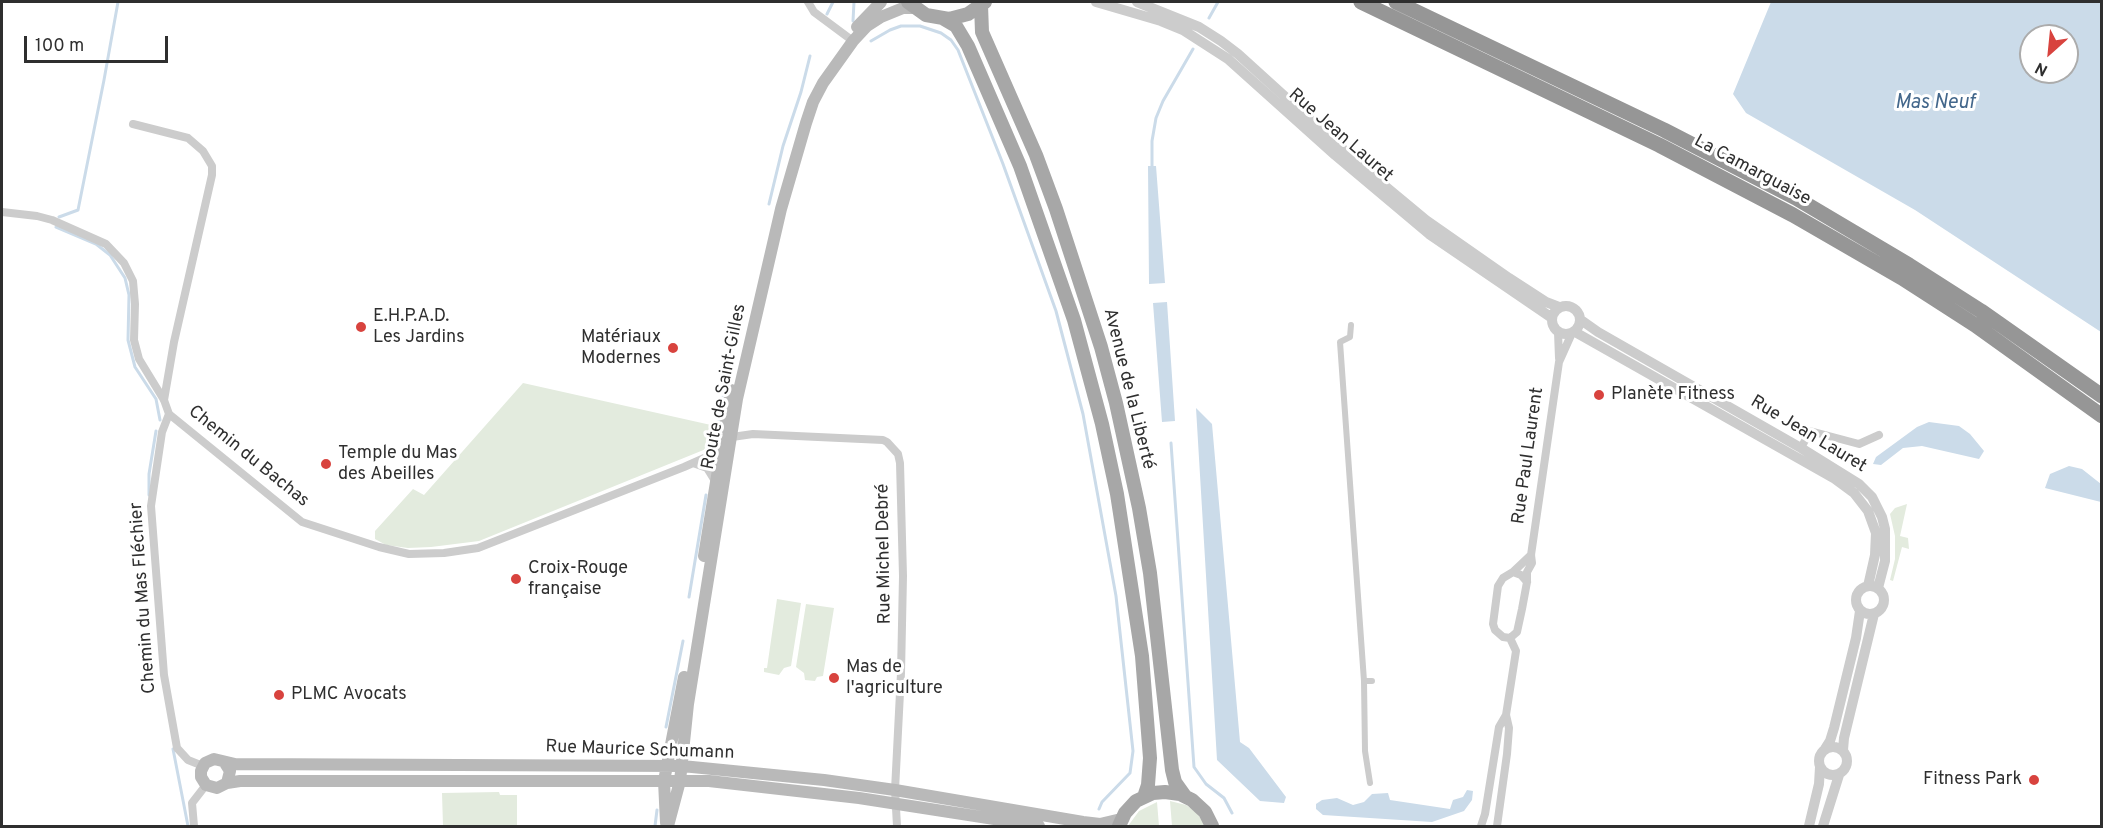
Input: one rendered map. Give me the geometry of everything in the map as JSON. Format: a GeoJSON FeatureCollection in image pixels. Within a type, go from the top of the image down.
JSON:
{"type":"FeatureCollection","features":[{"type":"Feature","properties":{"kind":"highway","name":"La Camarguaise"},"geometry":{"type":"LineString","coordinates":[[1361,2],[1659,145],[1803,220],[1902,278],[1974,325],[2102,416]]}},
{"type":"Feature","properties":{"kind":"highway","name":"La Camarguaise"},"geometry":{"type":"LineString","coordinates":[[1396,2],[1664,130],[1796,198],[1981,311],[2102,396]]}},
{"type":"Feature","properties":{"kind":"main road","name":"Route de Saint-Gilles"},"geometry":{"type":"LineString","coordinates":[[667,826],[664,781],[666,766],[693,632],[721,445],[734,375],[773,216],[803,111],[816,82],[881,2]]}},
{"type":"Feature","properties":{"kind":"main road"},"geometry":{"type":"LineString","coordinates":[[912,5],[926,15],[944,19],[963,16],[983,3]]}},
{"type":"Feature","properties":{"kind":"main road","name":"Avenue de la Liberté"},"geometry":{"type":"LineString","coordinates":[[983,3],[982,32],[1036,155],[1056,209],[1101,347],[1116,403],[1139,508],[1150,573],[1175,782],[1185,796],[1199,805],[1214,826]]}},
{"type":"Feature","properties":{"kind":"main road","name":"Route de Saint-Gilles"},"geometry":{"type":"LineString","coordinates":[[667,826],[680,781],[691,687],[737,399],[782,209],[806,123],[813,102],[850,39],[881,17],[912,5]]}},
{"type":"Feature","properties":{"kind":"main road","name":"Avenue de la Liberté"},"geometry":{"type":"LineString","coordinates":[[944,19],[956,26],[969,46],[1020,166],[1074,320],[1102,424],[1117,494],[1142,656],[1150,758],[1148,785],[1144,797]]}},
{"type":"Feature","properties":{"kind":"main road"},"geometry":{"type":"LineString","coordinates":[[214,759],[225,763],[230,771],[227,783],[217,788],[206,785],[201,777],[203,766],[214,759]]}},
{"type":"Feature","properties":{"kind":"main road","name":"Rue Maurice Schumann"},"geometry":{"type":"LineString","coordinates":[[225,763],[254,765],[682,766],[824,780],[1083,822],[1120,823]]}},
{"type":"Feature","properties":{"kind":"main road","name":"Rue Maurice Schumann"},"geometry":{"type":"LineString","coordinates":[[227,783],[240,781],[709,781],[895,803],[1039,826]]}},
{"type":"Feature","properties":{"kind":"main road"},"geometry":{"type":"LineString","coordinates":[[1120,823],[1132,805],[1144,797],[1165,792],[1185,796]]}},
{"type":"Feature","properties":{"kind":"street"},"geometry":{"type":"LineString","coordinates":[[808,2],[814,12],[850,39]]}},
{"type":"Feature","properties":{"kind":"street","name":"Rue Jean Lauret"},"geometry":{"type":"LineString","coordinates":[[1096,2],[1161,21],[1183,30],[1214,48],[1379,194],[1430,234],[1552,318]]}},
{"type":"Feature","properties":{"kind":"street","name":"Rue Jean Lauret"},"geometry":{"type":"LineString","coordinates":[[1137,2],[1199,27],[1221,41],[1367,171],[1426,220],[1509,278],[1546,302],[1559,307]]}},
{"type":"Feature","properties":{"kind":"street"},"geometry":{"type":"LineString","coordinates":[[133,124],[188,138],[203,151],[212,166],[212,175],[174,342],[164,400]]}},
{"type":"Feature","properties":{"kind":"street","name":"Chemin du Bachas"},"geometry":{"type":"LineString","coordinates":[[2,212],[52,219],[106,244],[124,263],[133,281],[135,340],[139,359],[164,400],[169,414],[302,522],[379,547],[409,554],[444,553],[478,548],[693,463],[711,455],[732,437]]}},
{"type":"Feature","properties":{"kind":"street"},"geometry":{"type":"LineString","coordinates":[[1559,307],[1573,307],[1580,315],[1581,320],[1573,333],[1558,332],[1553,326],[1552,318],[1559,307]]}},
{"type":"Feature","properties":{"kind":"street","name":"Rue Jean Lauret"},"geometry":{"type":"LineString","coordinates":[[1581,320],[1614,342],[1852,477],[1872,497],[1885,529],[1886,550],[1873,587]]}},
{"type":"Feature","properties":{"kind":"street"},"geometry":{"type":"LineString","coordinates":[[1352,325],[1350,337],[1341,342],[1364,681],[1365,751],[1370,783]]}},
{"type":"Feature","properties":{"kind":"street","name":"Rue Paul Laurent"},"geometry":{"type":"LineString","coordinates":[[1481,826],[1499,727],[1506,715],[1516,651],[1510,638],[1517,632],[1527,572],[1532,563],[1531,555],[1559,362],[1558,332]]}},
{"type":"Feature","properties":{"kind":"street","name":"Rue Jean Lauret"},"geometry":{"type":"LineString","coordinates":[[1573,333],[1834,478],[1854,493],[1868,512],[1875,533],[1873,587]]}},
{"type":"Feature","properties":{"kind":"street","name":"Rue Paul Laurent"},"geometry":{"type":"LineString","coordinates":[[1559,362],[1573,333]]}},
{"type":"Feature","properties":{"kind":"street","name":"Chemin du Mas Fléchier"},"geometry":{"type":"LineString","coordinates":[[169,414],[162,432],[151,506],[164,675],[177,748],[188,760],[203,766]]}},
{"type":"Feature","properties":{"kind":"street"},"geometry":{"type":"LineString","coordinates":[[1801,448],[1810,431],[1859,444],[1879,435]]}},
{"type":"Feature","properties":{"kind":"street","name":"Rue Michel Debré"},"geometry":{"type":"LineString","coordinates":[[732,437],[747,434],[883,440],[898,454],[903,598],[895,790],[897,826]]}},
{"type":"Feature","properties":{"kind":"street"},"geometry":{"type":"LineString","coordinates":[[693,463],[707,468],[716,481]]}},
{"type":"Feature","properties":{"kind":"street"},"geometry":{"type":"LineString","coordinates":[[1510,638],[1498,634],[1493,624],[1498,586],[1503,578],[1531,555]]}},
{"type":"Feature","properties":{"kind":"street"},"geometry":{"type":"LineString","coordinates":[[1513,572],[1527,582]]}},
{"type":"Feature","properties":{"kind":"street"},"geometry":{"type":"LineString","coordinates":[[1873,587],[1883,594],[1884,602],[1881,610],[1869,615],[1860,611],[1856,604],[1856,596],[1861,589],[1873,587]]}},
{"type":"Feature","properties":{"kind":"street"},"geometry":{"type":"LineString","coordinates":[[1809,826],[1819,784],[1819,757],[1830,741],[1834,728],[1856,638],[1860,611]]}},
{"type":"Feature","properties":{"kind":"street"},"geometry":{"type":"LineString","coordinates":[[1823,826],[1839,775],[1847,764],[1843,750],[1844,738],[1874,614]]}},
{"type":"Feature","properties":{"kind":"street"},"geometry":{"type":"LineString","coordinates":[[1364,681],[1372,681]]}},
{"type":"Feature","properties":{"kind":"street","name":"Rue Paul Laurent"},"geometry":{"type":"LineString","coordinates":[[1497,826],[1508,754],[1509,728],[1506,715]]}},
{"type":"Feature","properties":{"kind":"street"},"geometry":{"type":"LineString","coordinates":[[1825,749],[1834,747],[1843,750]]}},
{"type":"Feature","properties":{"kind":"street"},"geometry":{"type":"LineString","coordinates":[[1820,767],[1825,774],[1839,775]]}},
{"type":"Feature","properties":{"kind":"street"},"geometry":{"type":"LineString","coordinates":[[194,826],[192,803],[206,785]]}},
{"type":"Feature","properties":{"kind":"shaded area"},"geometry":{"type":"Polygon","coordinates":[[[523,383],[711,425],[706,449],[479,541],[408,548],[386,545],[375,539],[375,531],[413,489],[424,495],[523,383]]]}},
{"type":"Feature","properties":{"kind":"shaded area"},"geometry":{"type":"Polygon","coordinates":[[[1907,504],[1900,536],[1908,538],[1909,549],[1902,547],[1893,581],[1890,580],[1895,559],[1895,536],[1890,514],[1895,508],[1907,504]]]}},
{"type":"Feature","properties":{"kind":"shaded area"},"geometry":{"type":"Polygon","coordinates":[[[777,599],[801,603],[791,666],[784,668],[779,675],[764,672],[764,668],[767,668],[777,599]]]}},
{"type":"Feature","properties":{"kind":"shaded area"},"geometry":{"type":"Polygon","coordinates":[[[806,604],[834,608],[823,676],[817,677],[815,681],[805,680],[804,673],[796,667],[806,604]]]}},
{"type":"Feature","properties":{"kind":"shaded area"},"geometry":{"type":"Polygon","coordinates":[[[499,792],[500,795],[517,795],[517,826],[443,826],[442,793],[499,792]]]}},
{"type":"Feature","properties":{"kind":"shaded area"},"geometry":{"type":"Polygon","coordinates":[[[1170,801],[1186,805],[1196,812],[1206,826],[1172,826],[1170,801]]]}},
{"type":"Feature","properties":{"kind":"shaded area"},"geometry":{"type":"Polygon","coordinates":[[[1157,802],[1159,826],[1128,826],[1139,811],[1157,802]]]}},
{"type":"Feature","properties":{"kind":"water","name":"Mas Neuf"},"geometry":{"type":"Polygon","coordinates":[[[1771,2],[2101,2],[2101,332],[1915,210],[1746,113],[1733,94],[1771,2]]]}},
{"type":"Feature","properties":{"kind":"water"},"geometry":{"type":"Polygon","coordinates":[[[1148,166],[1156,166],[1165,283],[1149,284],[1148,166]]]}},
{"type":"Feature","properties":{"kind":"water"},"geometry":{"type":"Polygon","coordinates":[[[1167,302],[1175,421],[1162,422],[1153,303],[1167,302]]]}},
{"type":"Feature","properties":{"kind":"water"},"geometry":{"type":"Polygon","coordinates":[[[1196,408],[1212,424],[1240,742],[1249,748],[1286,797],[1284,803],[1260,801],[1217,760],[1196,408]]]}},
{"type":"Feature","properties":{"kind":"water"},"geometry":{"type":"Polygon","coordinates":[[[1929,422],[1959,426],[1970,434],[1984,451],[1979,459],[1922,446],[1903,448],[1881,465],[1873,464],[1876,457],[1917,427],[1929,422]]]}},
{"type":"Feature","properties":{"kind":"water"},"geometry":{"type":"Polygon","coordinates":[[[2069,466],[2082,469],[2101,484],[2101,502],[2045,488],[2050,474],[2069,466]]]}},
{"type":"Feature","properties":{"kind":"water"},"geometry":{"type":"Polygon","coordinates":[[[1467,790],[1473,791],[1472,800],[1464,811],[1432,822],[1323,815],[1316,809],[1316,804],[1322,800],[1337,798],[1353,805],[1364,802],[1372,794],[1388,793],[1390,800],[1450,809],[1453,800],[1463,797],[1467,790]]]}},
{"type":"Feature","properties":{"kind":"waterway"},"geometry":{"type":"LineString","coordinates":[[59,217],[78,210],[118,2]]}},
{"type":"Feature","properties":{"kind":"waterway"},"geometry":{"type":"LineString","coordinates":[[827,14],[833,2]]}},
{"type":"Feature","properties":{"kind":"waterway"},"geometry":{"type":"LineString","coordinates":[[853,21],[854,2]]}},
{"type":"Feature","properties":{"kind":"waterway"},"geometry":{"type":"LineString","coordinates":[[1209,18],[1218,2]]}},
{"type":"Feature","properties":{"kind":"waterway"},"geometry":{"type":"LineString","coordinates":[[871,41],[901,26],[920,26],[941,33],[951,40],[958,50],[1003,164],[1056,311],[1083,414],[1116,596],[1133,751],[1130,773],[1102,802],[1099,809]]}},
{"type":"Feature","properties":{"kind":"waterway"},"geometry":{"type":"LineString","coordinates":[[1152,168],[1152,141],[1156,118],[1163,101],[1193,49]]}},
{"type":"Feature","properties":{"kind":"waterway"},"geometry":{"type":"LineString","coordinates":[[769,204],[783,146],[810,56]]}},
{"type":"Feature","properties":{"kind":"waterway"},"geometry":{"type":"LineString","coordinates":[[56,227],[96,244],[110,255],[125,278],[129,295],[128,340],[135,367],[156,399],[160,420]]}},
{"type":"Feature","properties":{"kind":"waterway"},"geometry":{"type":"LineString","coordinates":[[718,423],[743,307]]}},
{"type":"Feature","properties":{"kind":"waterway"},"geometry":{"type":"LineString","coordinates":[[149,495],[149,474],[156,431]]}},
{"type":"Feature","properties":{"kind":"waterway"},"geometry":{"type":"LineString","coordinates":[[1171,443],[1194,767],[1206,784],[1224,798],[1232,813]]}},
{"type":"Feature","properties":{"kind":"waterway"},"geometry":{"type":"LineString","coordinates":[[689,597],[706,495]]}},
{"type":"Feature","properties":{"kind":"waterway"},"geometry":{"type":"LineString","coordinates":[[666,727],[683,641]]}},
{"type":"Feature","properties":{"kind":"waterway"},"geometry":{"type":"LineString","coordinates":[[173,749],[188,826]]}},
{"type":"Feature","properties":{"kind":"waterway"},"geometry":{"type":"LineString","coordinates":[[655,826],[657,810]]}},
{"type":"Feature","properties":{"kind":"place","name":"E.H.P.A.D. Les Jardins"},"geometry":{"type":"Point","coordinates":[361,327]}},
{"type":"Feature","properties":{"kind":"place","name":"Matériaux Modernes"},"geometry":{"type":"Point","coordinates":[673,348]}},
{"type":"Feature","properties":{"kind":"place","name":"Planète Fitness"},"geometry":{"type":"Point","coordinates":[1599,395]}},
{"type":"Feature","properties":{"kind":"place","name":"Temple du Mas des Abeilles"},"geometry":{"type":"Point","coordinates":[326,464]}},
{"type":"Feature","properties":{"kind":"place","name":"Croix-Rouge française"},"geometry":{"type":"Point","coordinates":[516,579]}},
{"type":"Feature","properties":{"kind":"place","name":"Mas de l'agriculture"},"geometry":{"type":"Point","coordinates":[834,678]}},
{"type":"Feature","properties":{"kind":"place","name":"PLMC Avocats"},"geometry":{"type":"Point","coordinates":[279,695]}},
{"type":"Feature","properties":{"kind":"place","name":"Fitness Park"},"geometry":{"type":"Point","coordinates":[2034,780]}}]}
